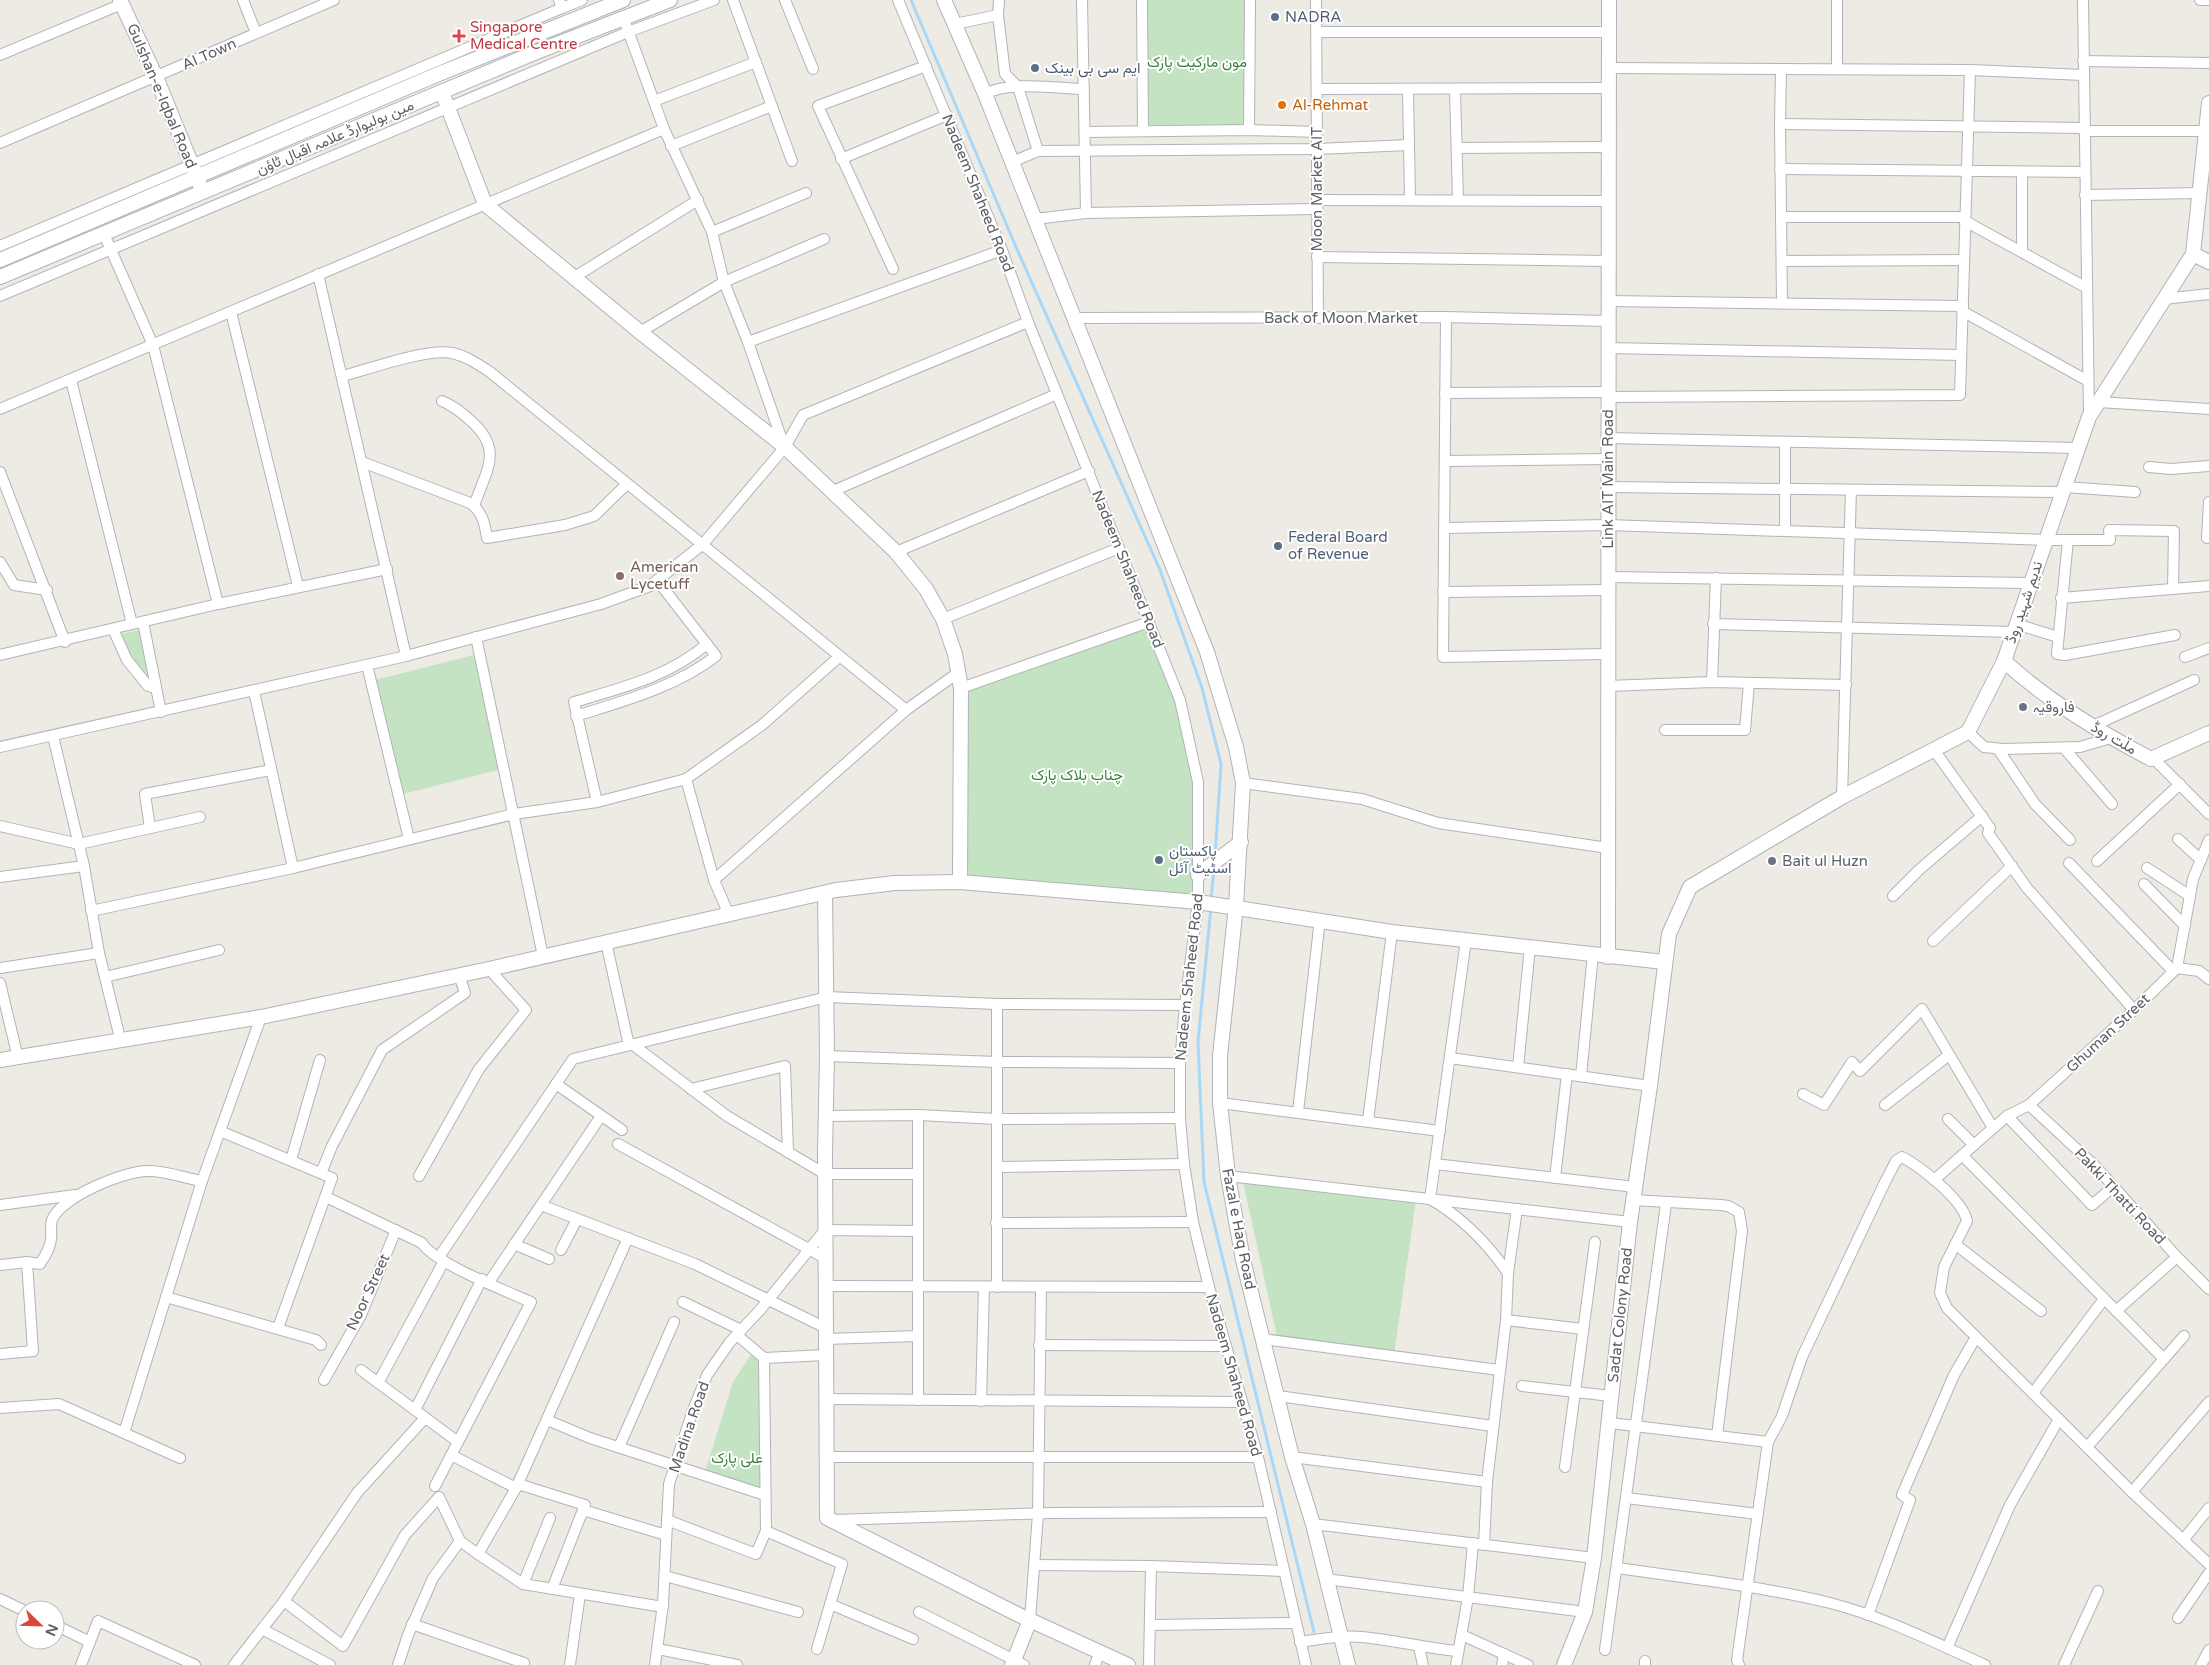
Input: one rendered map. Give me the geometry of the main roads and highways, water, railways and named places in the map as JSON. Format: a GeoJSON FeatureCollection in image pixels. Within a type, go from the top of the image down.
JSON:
{"type":"FeatureCollection","features":[{"type":"Feature","properties":{"kind":"waterway"},"geometry":{"type":"LineString","coordinates":[[911,0],[1016,247],[1160,570],[1202,688],[1221,764],[1215,856]]}},
{"type":"Feature","properties":{"kind":"waterway"},"geometry":{"type":"LineString","coordinates":[[1211,901],[1214,867]]}},
{"type":"Feature","properties":{"kind":"waterway"},"geometry":{"type":"LineString","coordinates":[[1211,907],[1198,1042],[1204,1182],[1314,1632]]}},
{"type":"Feature","properties":{"kind":"place","name":"NADRA"},"geometry":{"type":"Point","coordinates":[1275,17]}},
{"type":"Feature","properties":{"kind":"place","name":"Singapore Medical Centre"},"geometry":{"type":"Point","coordinates":[459,36]}},
{"type":"Feature","properties":{"kind":"place","name":"ایم سی بی بینک"},"geometry":{"type":"Point","coordinates":[1035,68]}},
{"type":"Feature","properties":{"kind":"place","name":"Al-Rehmat"},"geometry":{"type":"Point","coordinates":[1282,105]}},
{"type":"Feature","properties":{"kind":"place","name":"Federal Board of Revenue"},"geometry":{"type":"Point","coordinates":[1278,546]}},
{"type":"Feature","properties":{"kind":"place","name":"American Lycetuff"},"geometry":{"type":"Point","coordinates":[620,576]}},
{"type":"Feature","properties":{"kind":"place","name":"فاروقیہ"},"geometry":{"type":"Point","coordinates":[2023,707]}},
{"type":"Feature","properties":{"kind":"place","name":"پاکستان اسٹیٹ آئل"},"geometry":{"type":"Point","coordinates":[1159,860]}},
{"type":"Feature","properties":{"kind":"place","name":"Bait ul Huzn"},"geometry":{"type":"Point","coordinates":[1772,861]}},
{"type":"Feature","properties":{"kind":"park label","name":"مون مارکیٹ پارک"},"geometry":{"type":"Point","coordinates":[1197,62]}},
{"type":"Feature","properties":{"kind":"park label","name":"چناب بلاک پارک"},"geometry":{"type":"Point","coordinates":[1077,775]}},
{"type":"Feature","properties":{"kind":"park label","name":"علی پارک"},"geometry":{"type":"Point","coordinates":[737,1458]}}]}
